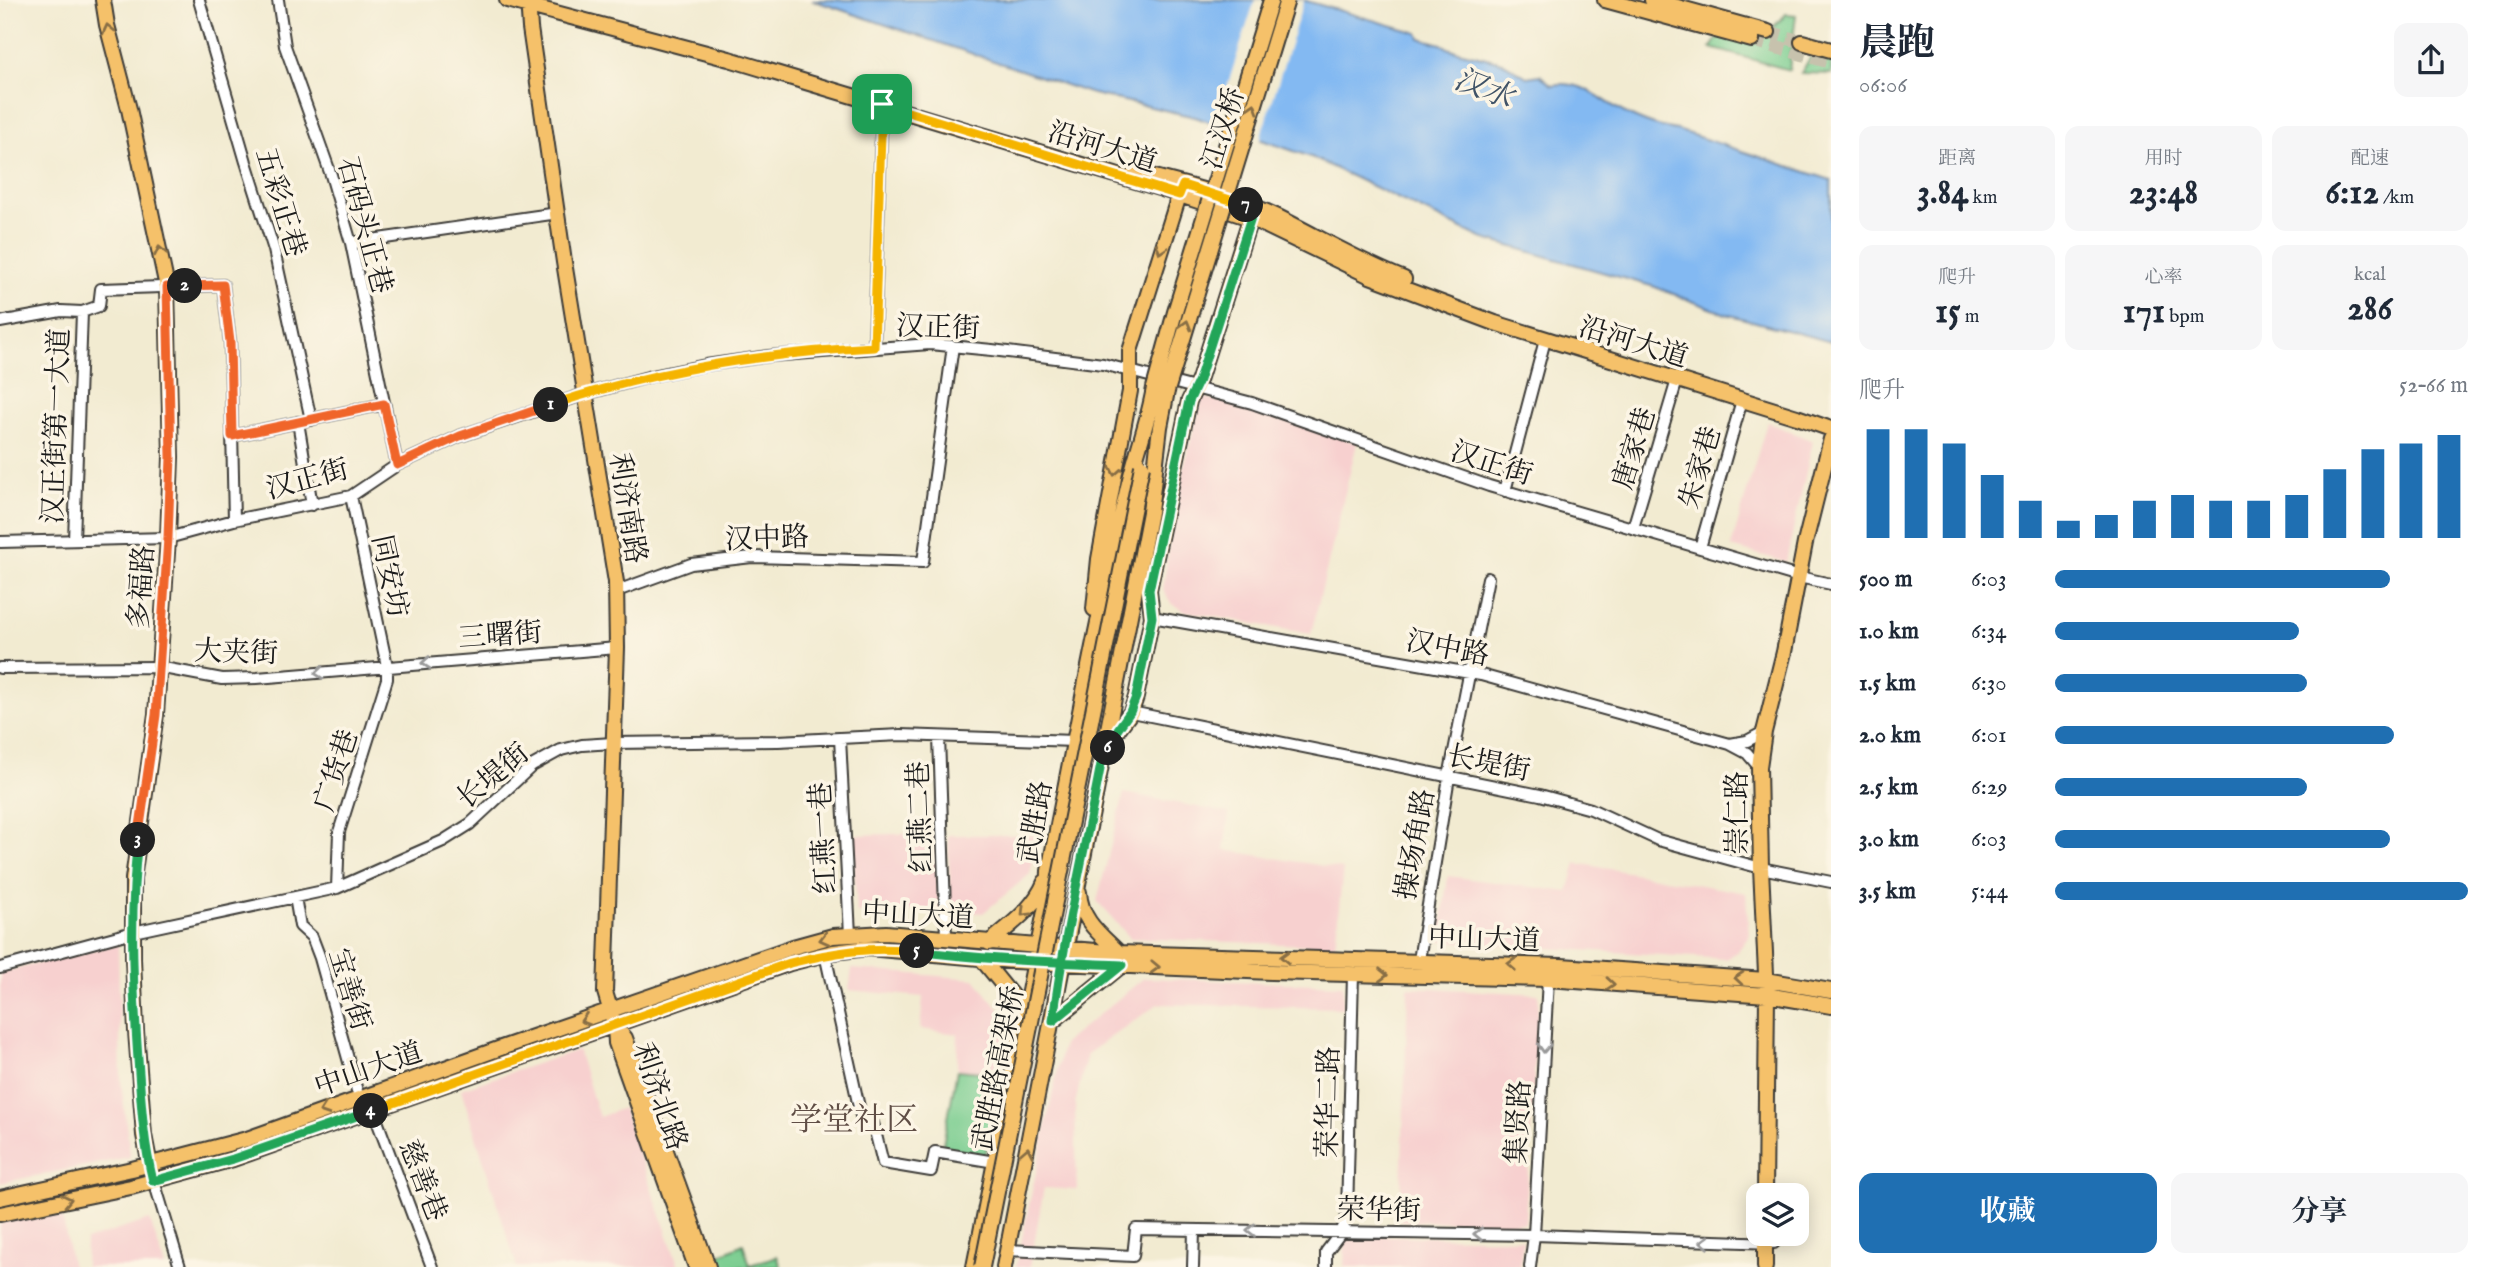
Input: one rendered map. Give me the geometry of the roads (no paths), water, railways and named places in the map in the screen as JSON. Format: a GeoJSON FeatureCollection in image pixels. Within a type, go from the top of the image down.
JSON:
{"type":"FeatureCollection","features":[{"type":"Feature","properties":{"kind":"main road","name":"多福路"},"geometry":{"type":"LineString","coordinates":[[103,0],[167,287],[171,457],[168,538],[156,715],[133,879],[137,1044],[149,1165],[153,1181]]}},
{"type":"Feature","properties":{"kind":"main road","name":"沿河大道"},"geometry":{"type":"LineString","coordinates":[[507,0],[533,2],[743,54],[1252,213],[1370,276],[1545,340],[1831,429]]}},
{"type":"Feature","properties":{"kind":"main road","name":"江汉桥"},"geometry":{"type":"LineString","coordinates":[[1161,390],[1179,299],[1271,0]]}},
{"type":"Feature","properties":{"kind":"main road","name":"江汉桥"},"geometry":{"type":"LineString","coordinates":[[1161,390],[1287,0]]}},
{"type":"Feature","properties":{"kind":"main road"},"geometry":{"type":"LineString","coordinates":[[1605,0],[1752,40]]}},
{"type":"Feature","properties":{"kind":"main road"},"geometry":{"type":"LineString","coordinates":[[1652,0],[1768,32]]}},
{"type":"Feature","properties":{"kind":"main road","name":"沿河大道"},"geometry":{"type":"LineString","coordinates":[[533,2],[1181,190]]}},
{"type":"Feature","properties":{"kind":"main road","name":"利济南路"},"geometry":{"type":"LineString","coordinates":[[533,2],[558,213],[617,591],[605,981],[615,1026]]}},
{"type":"Feature","properties":{"kind":"main road"},"geometry":{"type":"LineString","coordinates":[[1802,42],[1831,50]]}},
{"type":"Feature","properties":{"kind":"main road"},"geometry":{"type":"LineString","coordinates":[[1096,636],[1094,605],[1099,559],[1130,391],[1130,351],[1181,190]]}},
{"type":"Feature","properties":{"kind":"main road","name":"沿河大道"},"geometry":{"type":"LineString","coordinates":[[1252,213],[1276,216],[1392,275],[1482,309],[1609,352],[1831,419]]}},
{"type":"Feature","properties":{"kind":"main road"},"geometry":{"type":"LineString","coordinates":[[1149,590],[1189,401],[1252,213]]}},
{"type":"Feature","properties":{"kind":"main road","name":"武胜路"},"geometry":{"type":"LineString","coordinates":[[1004,1267],[1154,494],[1154,425],[1161,390]]}},
{"type":"Feature","properties":{"kind":"main road"},"geometry":{"type":"LineString","coordinates":[[1815,422],[1828,441],[1828,468]]}},
{"type":"Feature","properties":{"kind":"main road","name":"武胜路"},"geometry":{"type":"LineString","coordinates":[[974,1267],[1048,896],[1049,871],[1127,488],[1154,425]]}},
{"type":"Feature","properties":{"kind":"main road"},"geometry":{"type":"LineString","coordinates":[[1146,467],[1154,425]]}},
{"type":"Feature","properties":{"kind":"main road","name":"崇仁路"},"geometry":{"type":"LineString","coordinates":[[1773,1183],[1771,981],[1759,767],[1764,732],[1828,468],[1831,439]]}},
{"type":"Feature","properties":{"kind":"main road","name":"武胜路高架桥"},"geometry":{"type":"LineString","coordinates":[[982,1267],[1146,467]]}},
{"type":"Feature","properties":{"kind":"main road","name":"武胜路高架桥"},"geometry":{"type":"LineString","coordinates":[[992,1267],[1146,467]]}},
{"type":"Feature","properties":{"kind":"main road"},"geometry":{"type":"LineString","coordinates":[[1101,764],[1136,697],[1152,617],[1142,556]]}},
{"type":"Feature","properties":{"kind":"main road","name":"崇仁路"},"geometry":{"type":"LineString","coordinates":[[1765,869],[1765,768],[1792,654],[1803,578]]}},
{"type":"Feature","properties":{"kind":"main road"},"geometry":{"type":"LineString","coordinates":[[989,943],[1026,912],[1041,892],[1049,871]]}},
{"type":"Feature","properties":{"kind":"main road"},"geometry":{"type":"LineString","coordinates":[[1053,1021],[1120,959],[1089,924],[1079,903],[1078,886]]}},
{"type":"Feature","properties":{"kind":"main road","name":"中山大道"},"geometry":{"type":"LineString","coordinates":[[0,1198],[149,1165],[247,1139],[793,947],[833,936],[886,933],[946,937],[1037,954]]}},
{"type":"Feature","properties":{"kind":"main road","name":"中山大道"},"geometry":{"type":"LineString","coordinates":[[0,1214],[153,1181],[233,1159],[790,963],[825,954],[868,948],[981,958],[1037,954],[1353,974],[1548,979],[1771,996],[1831,1006]]}},
{"type":"Feature","properties":{"kind":"main road"},"geometry":{"type":"LineString","coordinates":[[981,958],[1025,1012]]}},
{"type":"Feature","properties":{"kind":"main road","name":"中山大道"},"geometry":{"type":"LineString","coordinates":[[1120,959],[1419,960],[1562,965],[1771,981],[1831,991]]}},
{"type":"Feature","properties":{"kind":"main road","name":"崇仁路"},"geometry":{"type":"LineString","coordinates":[[1765,1183],[1771,996]]}},
{"type":"Feature","properties":{"kind":"main road","name":"利济北路"},"geometry":{"type":"LineString","coordinates":[[615,1026],[616,1044],[696,1267]]}},
{"type":"Feature","properties":{"kind":"main road","name":"利济北路"},"geometry":{"type":"LineString","coordinates":[[615,1026],[625,1038],[708,1267]]}},
{"type":"Feature","properties":{"kind":"main road"},"geometry":{"type":"LineString","coordinates":[[1765,1267],[1769,1246]]}},
{"type":"Feature","properties":{"kind":"main road"},"geometry":{"type":"LineString","coordinates":[[1771,1246],[1774,1267]]}},
{"type":"Feature","properties":{"kind":"street","name":"五彩正巷"},"geometry":{"type":"LineString","coordinates":[[199,0],[274,250],[311,420]]}},
{"type":"Feature","properties":{"kind":"street","name":"石码头正巷"},"geometry":{"type":"LineString","coordinates":[[278,0],[285,46],[331,175],[351,243],[397,465]]}},
{"type":"Feature","properties":{"kind":"street"},"geometry":{"type":"LineString","coordinates":[[874,347],[882,104]]}},
{"type":"Feature","properties":{"kind":"street"},"geometry":{"type":"LineString","coordinates":[[351,243],[558,213]]}},
{"type":"Feature","properties":{"kind":"street"},"geometry":{"type":"LineString","coordinates":[[0,322],[61,311],[82,312],[99,306],[102,289],[223,285],[230,342],[234,520]]}},
{"type":"Feature","properties":{"kind":"street","name":"汉正街第一大道"},"geometry":{"type":"LineString","coordinates":[[74,540],[82,312]]}},
{"type":"Feature","properties":{"kind":"street"},"geometry":{"type":"LineString","coordinates":[[1505,491],[1545,340]]}},
{"type":"Feature","properties":{"kind":"street","name":"汉正街"},"geometry":{"type":"LineString","coordinates":[[0,542],[168,538],[234,520],[351,496],[397,465],[460,436],[585,394],[706,365],[769,356],[930,344],[1103,364],[1281,413],[1505,491],[1831,584]]}},
{"type":"Feature","properties":{"kind":"street","name":"汉中路"},"geometry":{"type":"LineString","coordinates":[[617,591],[691,564],[752,557],[923,562],[953,346]]}},
{"type":"Feature","properties":{"kind":"street","name":"唐家巷"},"geometry":{"type":"LineString","coordinates":[[1633,528],[1677,380]]}},
{"type":"Feature","properties":{"kind":"street","name":"朱家巷"},"geometry":{"type":"LineString","coordinates":[[1700,548],[1742,400]]}},
{"type":"Feature","properties":{"kind":"street"},"geometry":{"type":"LineString","coordinates":[[232,436],[384,404]]}},
{"type":"Feature","properties":{"kind":"street"},"geometry":{"type":"LineString","coordinates":[[298,422],[312,505]]}},
{"type":"Feature","properties":{"kind":"street","name":"同安坊"},"geometry":{"type":"LineString","coordinates":[[351,496],[387,667]]}},
{"type":"Feature","properties":{"kind":"street","name":"操场角路"},"geometry":{"type":"LineString","coordinates":[[1419,960],[1448,777],[1488,578]]}},
{"type":"Feature","properties":{"kind":"street","name":"汉中路"},"geometry":{"type":"LineString","coordinates":[[1152,617],[1468,672],[1730,744],[1747,753],[1759,767]]}},
{"type":"Feature","properties":{"kind":"street","name":"三曙街"},"geometry":{"type":"LineString","coordinates":[[387,667],[617,648]]}},
{"type":"Feature","properties":{"kind":"street","name":"大夹街"},"geometry":{"type":"LineString","coordinates":[[0,668],[158,667],[222,679],[387,667]]}},
{"type":"Feature","properties":{"kind":"street","name":"广货巷"},"geometry":{"type":"LineString","coordinates":[[337,888],[339,832],[387,679],[387,667]]}},
{"type":"Feature","properties":{"kind":"street","name":"长堤街"},"geometry":{"type":"LineString","coordinates":[[1130,712],[1540,795],[1591,809],[1658,840],[1765,869],[1831,882]]}},
{"type":"Feature","properties":{"kind":"street"},"geometry":{"type":"LineString","coordinates":[[1730,744],[1747,741],[1764,732]]}},
{"type":"Feature","properties":{"kind":"street","name":"长堤街"},"geometry":{"type":"LineString","coordinates":[[0,968],[133,932],[337,888],[443,841],[470,824],[532,766],[561,750],[582,745],[901,736],[1075,741]]}},
{"type":"Feature","properties":{"kind":"street","name":"红燕二巷"},"geometry":{"type":"LineString","coordinates":[[939,737],[946,937]]}},
{"type":"Feature","properties":{"kind":"street","name":"红燕一巷"},"geometry":{"type":"LineString","coordinates":[[840,738],[850,935]]}},
{"type":"Feature","properties":{"kind":"street","name":"宝善街"},"geometry":{"type":"LineString","coordinates":[[295,897],[300,926],[312,937],[320,958],[359,1098]]}},
{"type":"Feature","properties":{"kind":"street"},"geometry":{"type":"LineString","coordinates":[[825,954],[863,1125],[873,1123],[883,1163],[931,1171],[935,1152],[995,1162]]}},
{"type":"Feature","properties":{"kind":"street","name":"荣华二路"},"geometry":{"type":"LineString","coordinates":[[1326,1267],[1326,1252],[1342,1231],[1347,1215],[1353,974]]}},
{"type":"Feature","properties":{"kind":"street","name":"集贤路"},"geometry":{"type":"LineString","coordinates":[[1530,1267],[1548,979]]}},
{"type":"Feature","properties":{"kind":"street","name":"慈善巷"},"geometry":{"type":"LineString","coordinates":[[373,1110],[432,1267]]}},
{"type":"Feature","properties":{"kind":"street"},"geometry":{"type":"LineString","coordinates":[[153,1181],[180,1267]]}},
{"type":"Feature","properties":{"kind":"street","name":"荣华街"},"geometry":{"type":"LineString","coordinates":[[1007,1251],[1133,1261],[1136,1229],[1746,1238]]}},
{"type":"Feature","properties":{"kind":"street"},"geometry":{"type":"LineString","coordinates":[[1193,1267],[1194,1230]]}},
{"type":"Feature","properties":{"kind":"water","name":"汉水"},"geometry":{"type":"Polygon","coordinates":[[[812,0],[1303,0],[1418,33],[1420,38],[1450,49],[1502,62],[1527,77],[1540,75],[1552,85],[1581,87],[1623,112],[1649,123],[1831,180],[1831,342],[1726,314],[1655,287],[1481,238],[1311,157],[1195,117],[1089,93],[812,0]]]}},
{"type":"Feature","properties":{"kind":"tunnel"},"geometry":{"type":"LineString","coordinates":[[1768,32],[1802,42]]}},
{"type":"Feature","properties":{"kind":"tunnel"},"geometry":{"type":"LineString","coordinates":[[1752,40],[1831,62]]}},
{"type":"Feature","properties":{"kind":"district","name":"学堂社区"},"geometry":{"type":"Point","coordinates":[854,1119]}}]}
